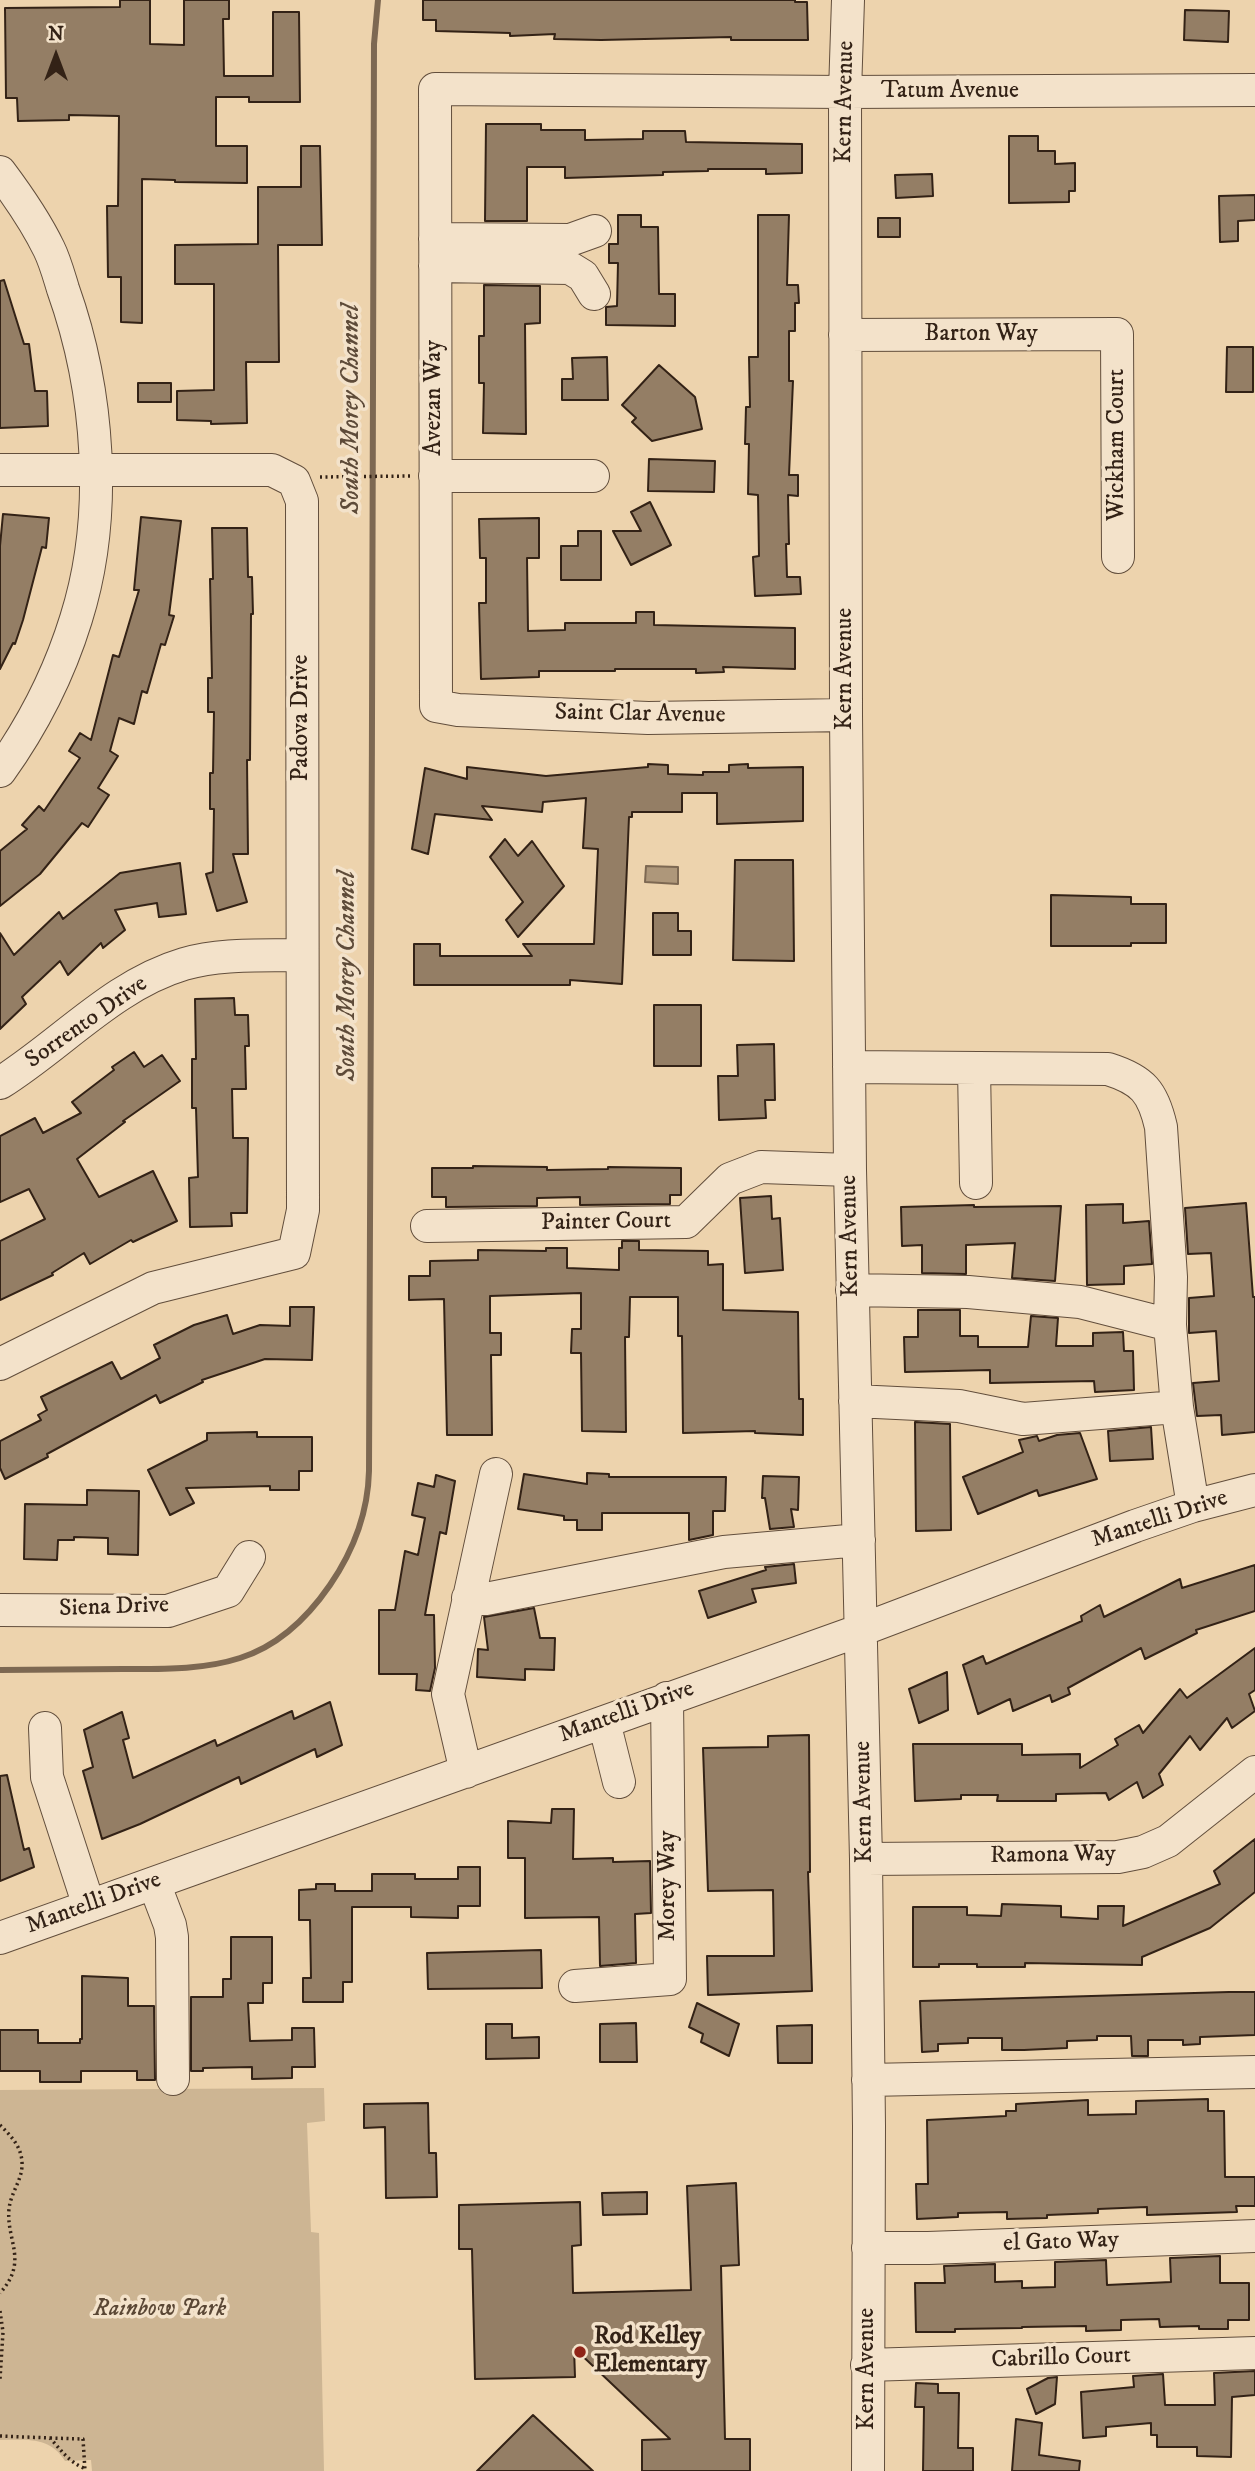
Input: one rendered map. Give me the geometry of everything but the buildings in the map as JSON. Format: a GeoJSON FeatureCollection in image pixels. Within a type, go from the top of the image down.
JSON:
{"type":"FeatureCollection","features":[{"type":"Feature","properties":{"kind":"street","name":"Kern Avenue"},"geometry":{"type":"LineString","coordinates":[[848,0],[845,92],[846,715],[852,1290],[866,1859],[868,2471]]}},
{"type":"Feature","properties":{"kind":"street","name":"Tatum Avenue"},"geometry":{"type":"LineString","coordinates":[[435,89],[845,92],[1255,90]]}},
{"type":"Feature","properties":{"kind":"street","name":"Avezan Way"},"geometry":{"type":"LineString","coordinates":[[435,89],[436,706]]}},
{"type":"Feature","properties":{"kind":"street"},"geometry":{"type":"LineString","coordinates":[[0,172],[21,201],[49,249],[75,321],[88,379],[96,470],[91,551],[76,619],[58,670],[30,726],[0,771]]}},
{"type":"Feature","properties":{"kind":"street"},"geometry":{"type":"LineString","coordinates":[[435,253],[570,240],[595,231]]}},
{"type":"Feature","properties":{"kind":"street"},"geometry":{"type":"LineString","coordinates":[[435,253],[570,268],[583,276],[594,294]]}},
{"type":"Feature","properties":{"kind":"street","name":"Barton Way"},"geometry":{"type":"LineString","coordinates":[[845,335],[1117,334]]}},
{"type":"Feature","properties":{"kind":"street","name":"Wickham Court"},"geometry":{"type":"LineString","coordinates":[[1117,334],[1118,556]]}},
{"type":"Feature","properties":{"kind":"street","name":"Padova Drive"},"geometry":{"type":"LineString","coordinates":[[0,470],[272,470],[294,481],[303,502],[303,1210],[294,1253],[153,1288],[0,1364]]}},
{"type":"Feature","properties":{"kind":"street"},"geometry":{"type":"LineString","coordinates":[[435,476],[593,476]]}},
{"type":"Feature","properties":{"kind":"street","name":"Saint Clar Avenue"},"geometry":{"type":"LineString","coordinates":[[436,706],[458,710],[648,718],[846,715]]}},
{"type":"Feature","properties":{"kind":"street","name":"Sorrento Drive"},"geometry":{"type":"LineString","coordinates":[[0,1083],[121,993],[151,977],[184,964],[217,957],[301,955]]}},
{"type":"Feature","properties":{"kind":"street"},"geometry":{"type":"LineString","coordinates":[[849,1067],[1108,1069],[1128,1076],[1146,1089],[1156,1106],[1161,1127],[1171,1277],[1170,1325],[1177,1407],[1193,1506]]}},
{"type":"Feature","properties":{"kind":"street"},"geometry":{"type":"LineString","coordinates":[[974,1068],[976,1183]]}},
{"type":"Feature","properties":{"kind":"street","name":"Painter Court"},"geometry":{"type":"LineString","coordinates":[[427,1226],[686,1222],[730,1179],[761,1167],[850,1170]]}},
{"type":"Feature","properties":{"kind":"street"},"geometry":{"type":"LineString","coordinates":[[852,1290],[968,1292],[1080,1302],[1170,1325]]}},
{"type":"Feature","properties":{"kind":"street"},"geometry":{"type":"LineString","coordinates":[[855,1401],[959,1406],[1023,1419],[1177,1407]]}},
{"type":"Feature","properties":{"kind":"street"},"geometry":{"type":"LineString","coordinates":[[466,1772],[447,1694],[496,1474]]}},
{"type":"Feature","properties":{"kind":"street","name":"Mantelli Drive"},"geometry":{"type":"LineString","coordinates":[[0,1938],[861,1630],[1193,1506],[1255,1490]]}},
{"type":"Feature","properties":{"kind":"street"},"geometry":{"type":"LineString","coordinates":[[468,1598],[486,1599],[724,1552],[859,1540]]}},
{"type":"Feature","properties":{"kind":"street","name":"Siena Drive"},"geometry":{"type":"LineString","coordinates":[[0,1610],[168,1611],[228,1591],[249,1557]]}},
{"type":"Feature","properties":{"kind":"street","name":"Morey Way"},"geometry":{"type":"LineString","coordinates":[[575,1986],[670,1979],[667,1698]]}},
{"type":"Feature","properties":{"kind":"street"},"geometry":{"type":"LineString","coordinates":[[604,1722],[619,1783]]}},
{"type":"Feature","properties":{"kind":"street"},"geometry":{"type":"LineString","coordinates":[[45,1728],[47,1777],[89,1906]]}},
{"type":"Feature","properties":{"kind":"street","name":"Ramona Way"},"geometry":{"type":"LineString","coordinates":[[866,1859],[1118,1857],[1143,1852],[1168,1841],[1255,1772]]}},
{"type":"Feature","properties":{"kind":"street"},"geometry":{"type":"LineString","coordinates":[[154,1882],[172,1937],[173,2079]]}},
{"type":"Feature","properties":{"kind":"street"},"geometry":{"type":"LineString","coordinates":[[868,2080],[1255,2072]]}},
{"type":"Feature","properties":{"kind":"street","name":"el Gato Way"},"geometry":{"type":"LineString","coordinates":[[868,2248],[1255,2236]]}},
{"type":"Feature","properties":{"kind":"street","name":"Cabrillo Court"},"geometry":{"type":"LineString","coordinates":[[867,2365],[1255,2353]]}},
{"type":"Feature","properties":{"kind":"path"},"geometry":{"type":"LineString","coordinates":[[343,477],[393,477]]}},
{"type":"Feature","properties":{"kind":"path"},"geometry":{"type":"LineString","coordinates":[[0,2125],[15,2139],[22,2160],[22,2180],[12,2195],[9,2210],[16,2251],[9,2283],[0,2293]]}},
{"type":"Feature","properties":{"kind":"path"},"geometry":{"type":"LineString","coordinates":[[0,2311],[3,2332],[0,2379]]}},
{"type":"Feature","properties":{"kind":"path"},"geometry":{"type":"LineString","coordinates":[[0,2436],[83,2439],[84,2469],[70,2462],[50,2438]]}},
{"type":"Feature","properties":{"kind":"green space","name":"Rainbow Park"},"geometry":{"type":"Polygon","coordinates":[[[324,2088],[325,2121],[307,2123],[311,2232],[319,2233],[324,2471],[92,2471],[91,2460],[65,2461],[45,2443],[0,2440],[0,2090],[324,2088]]]}},
{"type":"Feature","properties":{"kind":"shaded area"},"geometry":{"type":"Polygon","coordinates":[[[646,866],[678,867],[678,884],[645,882],[646,866]]]}},
{"type":"Feature","properties":{"kind":"waterway","name":"South Morey Channel"},"geometry":{"type":"LineString","coordinates":[[0,1670],[182,1668],[212,1665],[254,1653],[291,1629],[321,1597],[339,1572],[353,1545],[363,1516],[369,1471],[374,44],[378,0]]}},
{"type":"Feature","properties":{"kind":"place","name":"Rod Kelley Elementary"},"geometry":{"type":"Point","coordinates":[580,2352]}}]}
